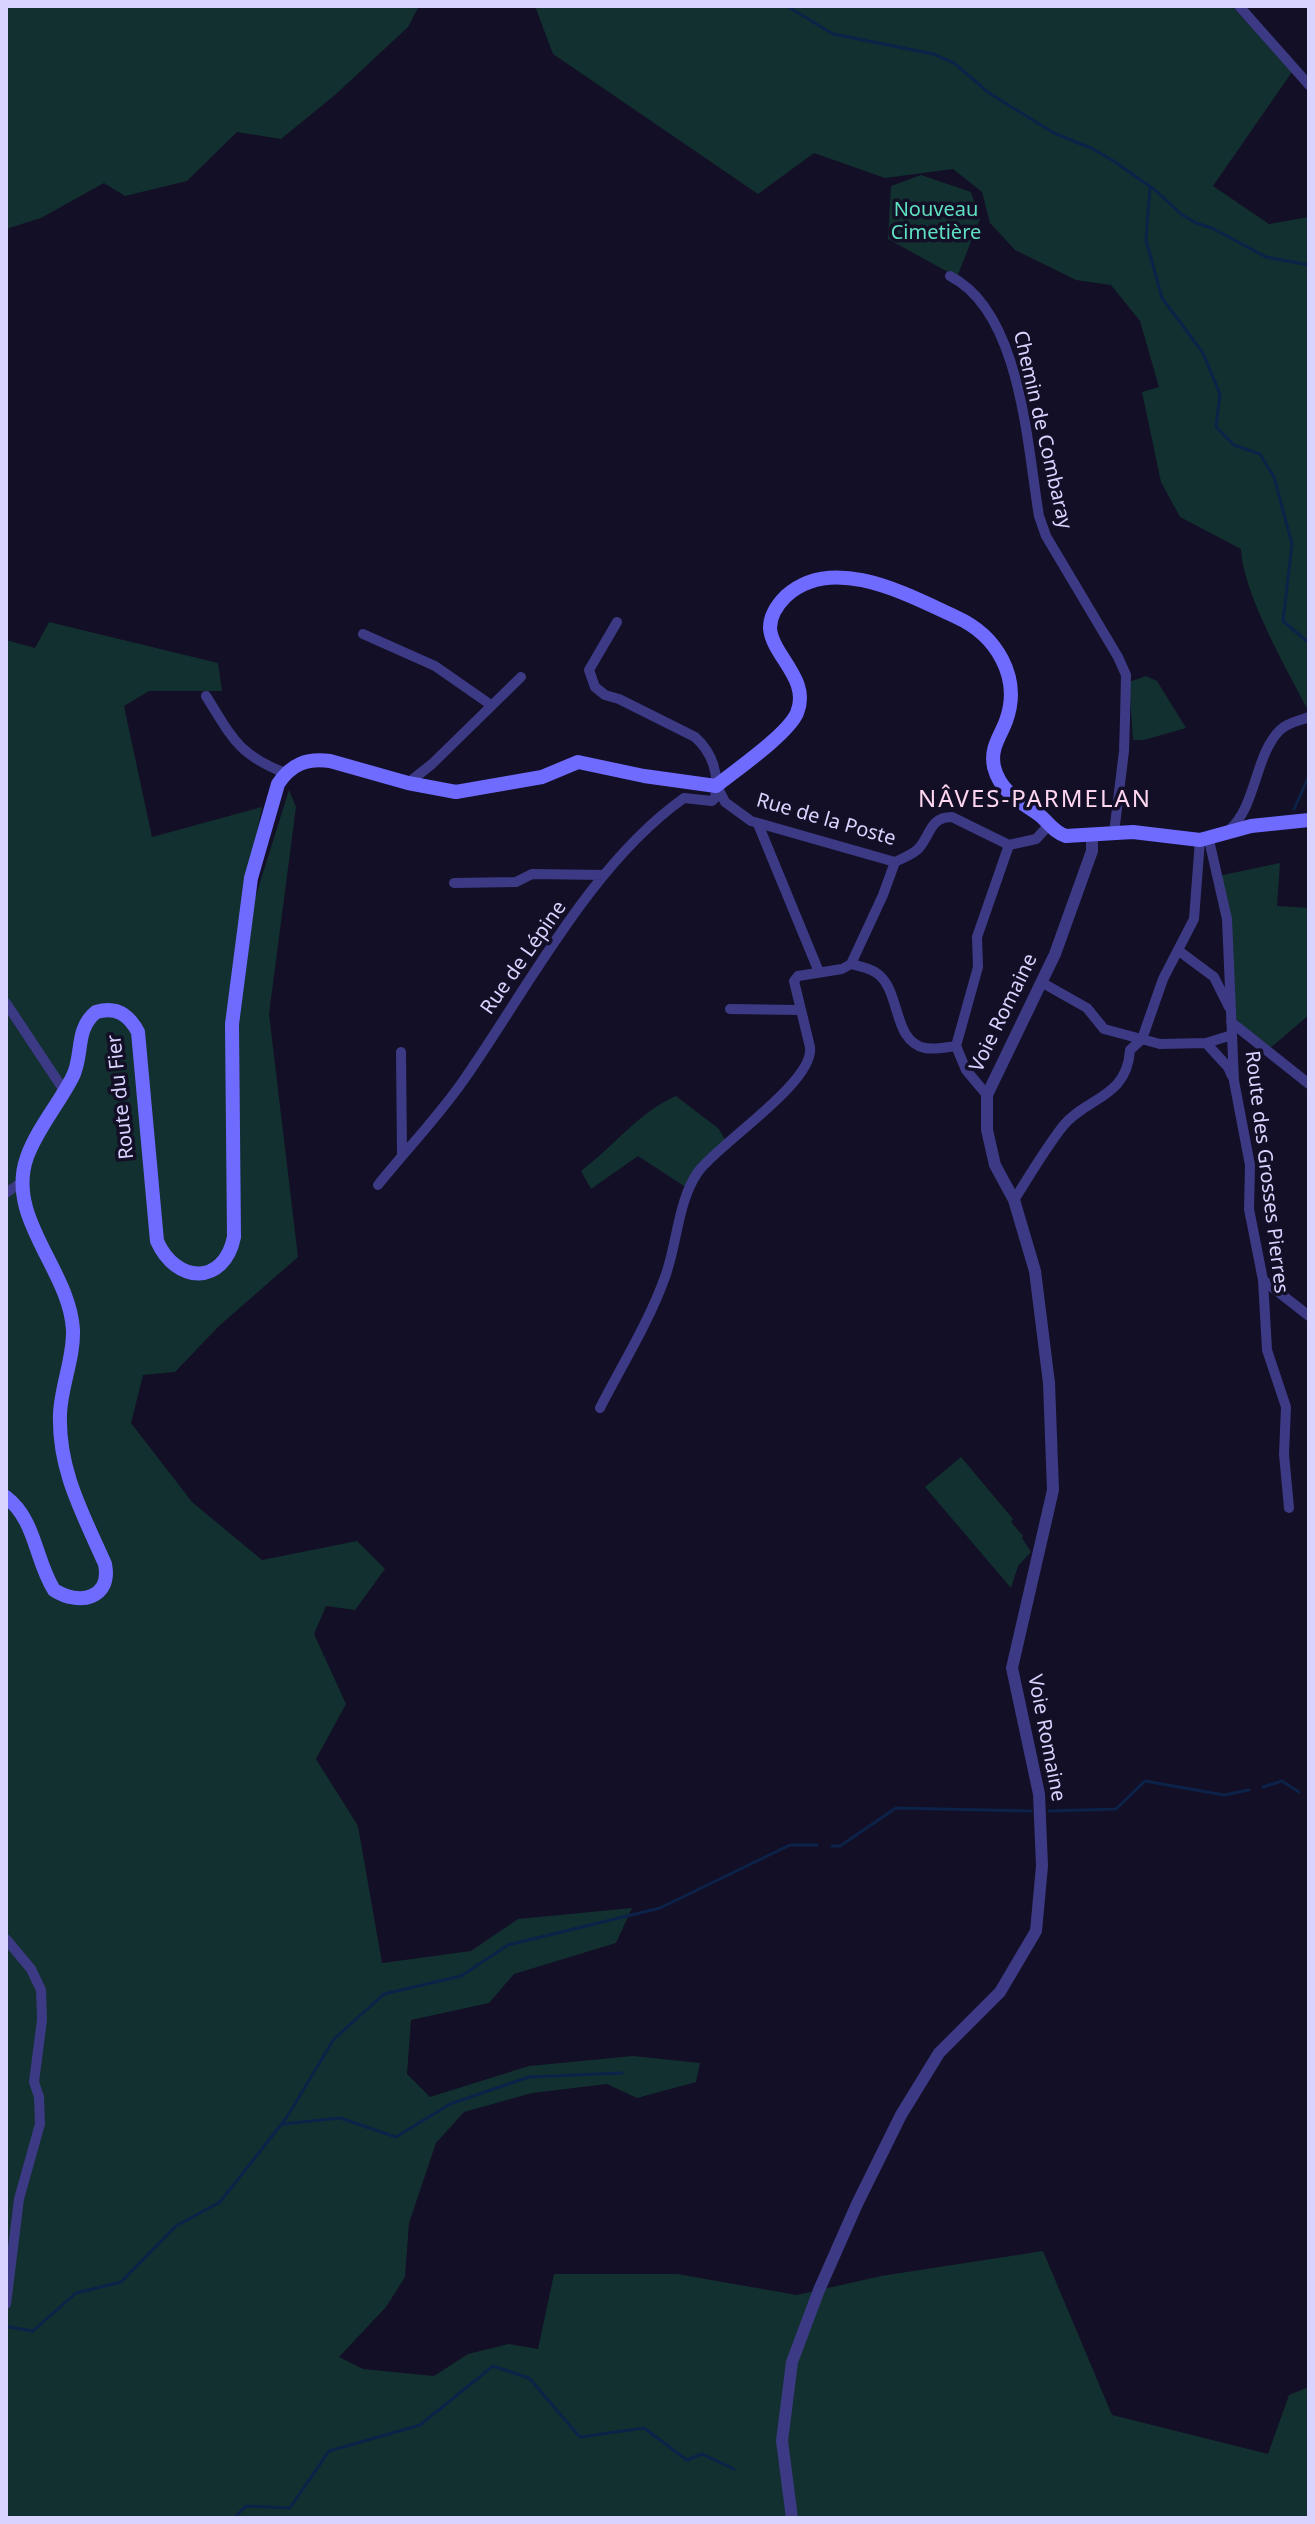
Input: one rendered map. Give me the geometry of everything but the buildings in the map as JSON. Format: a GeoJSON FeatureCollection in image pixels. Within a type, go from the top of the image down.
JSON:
{"type":"FeatureCollection","features":[{"type":"Feature","properties":{"kind":"main road"},"geometry":{"type":"LineString","coordinates":[[285,773],[299,763],[317,759],[456,792],[542,777],[578,762],[644,776],[716,786],[776,738],[797,713],[799,695],[795,677],[775,643],[770,628],[773,613],[794,589],[828,577],[878,584],[972,624],[994,644],[1006,667],[1011,691],[1005,723],[992,753],[997,776],[1014,800],[1036,813],[1059,834],[1092,836],[1114,833],[1210,838],[1251,826],[1309,820]]}},
{"type":"Feature","properties":{"kind":"main road","name":"Route du Fier"},"geometry":{"type":"LineString","coordinates":[[6,1497],[20,1508],[54,1590],[74,1599],[89,1598],[99,1592],[107,1574],[105,1564],[68,1482],[61,1433],[60,1411],[73,1329],[66,1298],[27,1213],[23,1171],[32,1144],[75,1073],[80,1036],[89,1018],[104,1009],[115,1010],[126,1015],[138,1032],[157,1241],[168,1262],[189,1274],[200,1274],[224,1262],[234,1237],[232,1024],[251,878],[278,784],[285,773]]}},
{"type":"Feature","properties":{"kind":"street"},"geometry":{"type":"LineString","coordinates":[[1239,6],[1309,85]]}},
{"type":"Feature","properties":{"kind":"street","name":"Chemin de Combaray"},"geometry":{"type":"LineString","coordinates":[[950,276],[971,289],[996,321],[1012,369],[1039,516],[1046,536],[1126,675],[1124,751],[1114,833]]}},
{"type":"Feature","properties":{"kind":"street"},"geometry":{"type":"LineString","coordinates":[[617,622],[589,670],[595,687],[605,695],[695,737],[712,757],[716,786]]}},
{"type":"Feature","properties":{"kind":"street"},"geometry":{"type":"LineString","coordinates":[[363,634],[435,666],[491,705]]}},
{"type":"Feature","properties":{"kind":"street"},"geometry":{"type":"LineString","coordinates":[[408,783],[432,764],[521,677]]}},
{"type":"Feature","properties":{"kind":"street"},"geometry":{"type":"LineString","coordinates":[[206,696],[235,742],[257,762],[285,773]]}},
{"type":"Feature","properties":{"kind":"street"},"geometry":{"type":"LineString","coordinates":[[1014,1200],[1064,1126],[1112,1090],[1129,1065],[1130,1050],[1142,1039],[1156,996],[1194,919],[1210,838],[1241,818],[1258,772],[1279,731],[1309,717]]}},
{"type":"Feature","properties":{"kind":"street","name":"Rue de la Poste"},"geometry":{"type":"LineString","coordinates":[[716,786],[725,802],[758,824],[895,862],[918,850],[933,823],[945,817],[952,817],[1009,845]]}},
{"type":"Feature","properties":{"kind":"street","name":"Rue de Lépine"},"geometry":{"type":"LineString","coordinates":[[378,1185],[463,1082],[516,999],[604,875],[657,817],[684,798],[712,801],[717,794],[716,786]]}},
{"type":"Feature","properties":{"kind":"street"},"geometry":{"type":"LineString","coordinates":[[758,824],[819,972]]}},
{"type":"Feature","properties":{"kind":"street"},"geometry":{"type":"LineString","coordinates":[[987,1095],[966,1070],[956,1046],[978,967],[977,937],[1009,845],[1036,839],[1049,825]]}},
{"type":"Feature","properties":{"kind":"street","name":"Voie Romaine"},"geometry":{"type":"LineString","coordinates":[[792,2518],[782,2441],[792,2362],[819,2290],[901,2115],[939,2053],[1000,1992],[1036,1931],[1042,1866],[1039,1794],[1012,1668],[1053,1490],[1049,1383],[1035,1271],[1014,1200],[995,1165],[987,1130],[987,1095],[1055,954],[1092,851],[1092,836]]}},
{"type":"Feature","properties":{"kind":"street","name":"Route des Grosses Pierres"},"geometry":{"type":"LineString","coordinates":[[1210,838],[1227,919],[1234,1081],[1250,1165],[1249,1209],[1263,1280],[1267,1350],[1286,1407],[1284,1454],[1289,1508]]}},
{"type":"Feature","properties":{"kind":"street"},"geometry":{"type":"LineString","coordinates":[[600,1408],[665,1279],[678,1227],[698,1172],[780,1097],[810,1058],[794,981],[798,976],[846,968],[851,964],[895,862]]}},
{"type":"Feature","properties":{"kind":"street"},"geometry":{"type":"LineString","coordinates":[[454,883],[516,882],[532,874],[604,875]]}},
{"type":"Feature","properties":{"kind":"street"},"geometry":{"type":"LineString","coordinates":[[1179,951],[1214,977],[1231,1016],[1309,1084]]}},
{"type":"Feature","properties":{"kind":"street"},"geometry":{"type":"LineString","coordinates":[[851,964],[874,971],[886,983],[903,1028],[913,1041],[925,1048],[956,1046]]}},
{"type":"Feature","properties":{"kind":"street"},"geometry":{"type":"LineString","coordinates":[[1041,982],[1087,1008],[1104,1029],[1160,1044],[1206,1043],[1232,1035]]}},
{"type":"Feature","properties":{"kind":"street"},"geometry":{"type":"LineString","coordinates":[[6,1003],[65,1092]]}},
{"type":"Feature","properties":{"kind":"street"},"geometry":{"type":"LineString","coordinates":[[730,1009],[799,1010]]}},
{"type":"Feature","properties":{"kind":"street"},"geometry":{"type":"LineString","coordinates":[[1206,1043],[1228,1067],[1234,1081]]}},
{"type":"Feature","properties":{"kind":"street"},"geometry":{"type":"LineString","coordinates":[[401,1052],[402,1154]]}},
{"type":"Feature","properties":{"kind":"street"},"geometry":{"type":"LineString","coordinates":[[6,1193],[22,1182]]}},
{"type":"Feature","properties":{"kind":"street"},"geometry":{"type":"LineString","coordinates":[[1263,1280],[1309,1316]]}},
{"type":"Feature","properties":{"kind":"street"},"geometry":{"type":"LineString","coordinates":[[6,1939],[31,1969],[41,1990],[42,2020],[34,2082],[39,2097],[40,2124],[19,2199],[6,2304]]}},
{"type":"Feature","properties":{"kind":"green space"},"geometry":{"type":"Polygon","coordinates":[[[6,6],[419,6],[408,27],[335,95],[281,139],[237,132],[187,181],[125,196],[104,183],[41,218],[9,228],[6,233],[6,6]]]}},
{"type":"Feature","properties":{"kind":"green space"},"geometry":{"type":"Polygon","coordinates":[[[535,6],[1232,6],[1292,72],[1213,186],[1269,224],[1309,217],[1309,712],[1258,610],[1241,549],[1180,517],[1161,482],[1142,392],[1159,387],[1140,321],[1111,285],[1076,280],[1015,250],[990,223],[982,192],[953,169],[885,178],[814,153],[758,194],[553,54],[535,6]]]}},
{"type":"Feature","properties":{"kind":"green space","name":"Nouveau Cimetière"},"geometry":{"type":"Polygon","coordinates":[[[921,175],[971,192],[980,219],[957,277],[888,239],[891,186],[921,175]]]}},
{"type":"Feature","properties":{"kind":"green space"},"geometry":{"type":"Polygon","coordinates":[[[49,622],[218,663],[222,691],[149,691],[124,706],[152,837],[262,807],[244,899],[255,898],[289,790],[296,807],[269,1014],[298,1257],[219,1326],[175,1372],[143,1375],[131,1423],[192,1502],[262,1560],[357,1541],[385,1569],[355,1610],[326,1606],[314,1634],[346,1704],[316,1759],[358,1826],[382,1963],[471,1951],[518,1919],[632,1908],[616,1943],[514,1974],[489,2003],[411,2020],[407,2074],[430,2097],[529,2066],[633,2056],[700,2063],[696,2082],[637,2098],[607,2084],[532,2093],[464,2112],[436,2143],[409,2223],[405,2277],[386,2307],[339,2357],[363,2369],[434,2376],[468,2354],[509,2344],[538,2349],[554,2274],[677,2274],[797,2295],[881,2276],[1043,2251],[1112,2415],[1268,2454],[1289,2395],[1309,2387],[1309,2518],[6,2518],[6,640],[35,648],[49,622]]]}},
{"type":"Feature","properties":{"kind":"green space"},"geometry":{"type":"Polygon","coordinates":[[[1146,676],[1157,681],[1186,728],[1144,740],[1133,740],[1129,682],[1146,676]]]}},
{"type":"Feature","properties":{"kind":"green space"},"geometry":{"type":"Polygon","coordinates":[[[1280,863],[1277,906],[1309,908],[1309,1015],[1268,1050],[1235,1018],[1218,876],[1280,863]]]}},
{"type":"Feature","properties":{"kind":"green space"},"geometry":{"type":"Polygon","coordinates":[[[676,1096],[719,1129],[728,1145],[698,1172],[690,1190],[638,1156],[591,1189],[581,1171],[650,1111],[676,1096]]]}},
{"type":"Feature","properties":{"kind":"green space"},"geometry":{"type":"Polygon","coordinates":[[[961,1457],[1013,1519],[1011,1522],[1031,1552],[1018,1566],[1011,1588],[925,1487],[961,1457]]]}},
{"type":"Feature","properties":{"kind":"waterway"},"geometry":{"type":"LineString","coordinates":[[787,6],[833,34],[933,54],[954,63],[989,93],[1054,133],[1112,160],[1196,223],[1214,229],[1266,257],[1309,265]]}},
{"type":"Feature","properties":{"kind":"waterway"},"geometry":{"type":"LineString","coordinates":[[1150,187],[1146,240],[1162,298],[1203,353],[1220,394],[1216,427],[1234,445],[1260,454],[1274,477],[1292,544],[1283,621],[1309,643]]}},
{"type":"Feature","properties":{"kind":"waterway"},"geometry":{"type":"LineString","coordinates":[[1294,809],[1309,776]]}},
{"type":"Feature","properties":{"kind":"waterway"},"geometry":{"type":"LineString","coordinates":[[1049,1811],[1116,1809],[1145,1781],[1224,1795],[1249,1790]]}},
{"type":"Feature","properties":{"kind":"waterway"},"geometry":{"type":"LineString","coordinates":[[1263,1787],[1282,1781],[1299,1792]]}},
{"type":"Feature","properties":{"kind":"waterway"},"geometry":{"type":"LineString","coordinates":[[832,1846],[840,1846],[896,1808],[1031,1811]]}},
{"type":"Feature","properties":{"kind":"waterway"},"geometry":{"type":"LineString","coordinates":[[7,2325],[33,2331],[76,2293],[121,2282],[176,2226],[220,2202],[287,2117],[334,2039],[384,1994],[461,1976],[508,1945],[660,1908],[790,1845],[817,1845]]}},
{"type":"Feature","properties":{"kind":"waterway"},"geometry":{"type":"LineString","coordinates":[[283,2124],[340,2118],[396,2137],[450,2104],[529,2077],[622,2073]]}},
{"type":"Feature","properties":{"kind":"waterway"},"geometry":{"type":"LineString","coordinates":[[234,2518],[246,2506],[290,2508],[329,2451],[420,2425],[493,2366],[529,2378],[580,2437],[644,2428],[687,2460],[702,2454],[734,2469]]}},
{"type":"Feature","properties":{"kind":"district","name":"NÂVES-PARMELAN"},"geometry":{"type":"Point","coordinates":[1035,800]}}]}
